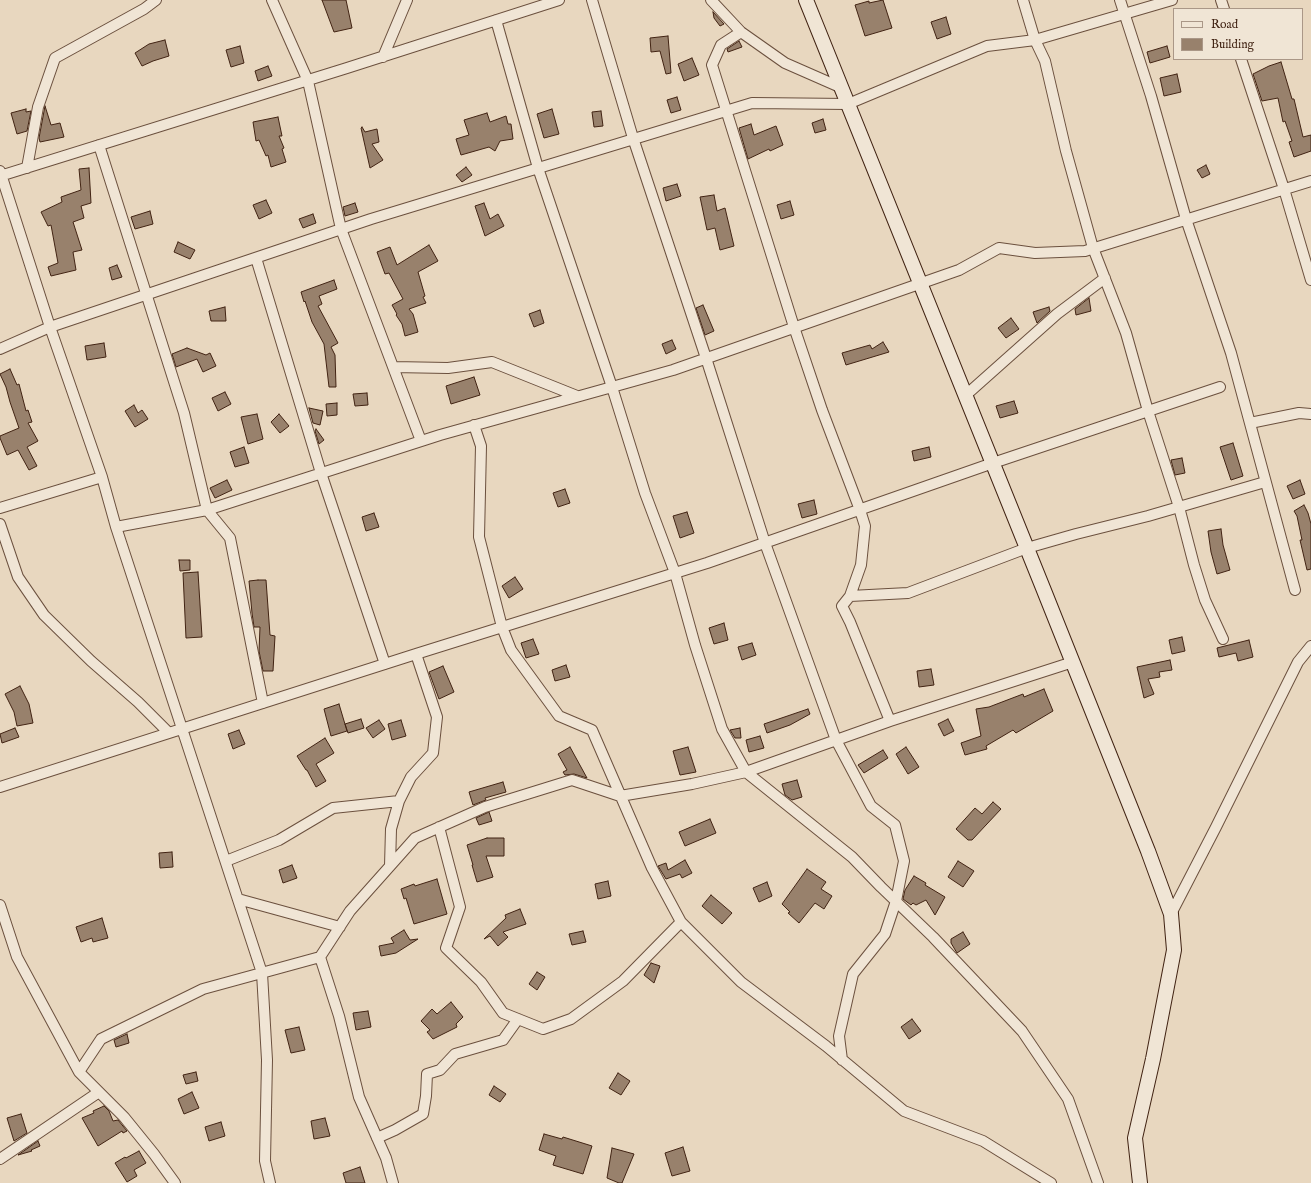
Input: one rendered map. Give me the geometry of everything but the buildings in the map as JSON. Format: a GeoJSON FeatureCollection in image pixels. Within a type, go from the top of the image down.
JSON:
{"type":"FeatureCollection","features":[{"type":"Feature","properties":{"kind":"street"},"geometry":{"type":"LineString","coordinates":[[27,168],[38,106],[55,58],[144,9],[156,0]]}},
{"type":"Feature","properties":{"kind":"street"},"geometry":{"type":"LineString","coordinates":[[272,0],[308,80],[341,229],[421,441]]}},
{"type":"Feature","properties":{"kind":"street"},"geometry":{"type":"LineString","coordinates":[[383,56],[407,0]]}},
{"type":"Feature","properties":{"kind":"street"},"geometry":{"type":"LineString","coordinates":[[270,1183],[265,1160],[267,1060],[262,973],[116,527],[102,477],[50,327],[0,174],[27,168],[559,0]]}},
{"type":"Feature","properties":{"kind":"street"},"geometry":{"type":"LineString","coordinates":[[592,0],[633,138],[706,358],[765,543],[836,740],[871,806],[895,825],[904,861],[896,901],[884,934],[853,974],[839,1036],[842,1060]]}},
{"type":"Feature","properties":{"kind":"street"},"geometry":{"type":"LineString","coordinates":[[711,0],[741,32],[785,63],[842,88]]}},
{"type":"Feature","properties":{"kind":"street"},"geometry":{"type":"LineString","coordinates":[[806,0],[1073,662],[1148,851],[1170,914],[1174,950],[1153,1059],[1134,1138],[1140,1183]]}},
{"type":"Feature","properties":{"kind":"street"},"geometry":{"type":"LineString","coordinates":[[1023,0],[1035,40],[1045,61],[1066,150],[1093,248],[1126,333],[1205,600],[1223,639]]}},
{"type":"Feature","properties":{"kind":"street"},"geometry":{"type":"LineString","coordinates":[[1120,0],[1151,96],[1186,219],[1231,353],[1295,590]]}},
{"type":"Feature","properties":{"kind":"street"},"geometry":{"type":"LineString","coordinates":[[0,349],[50,327],[341,229],[727,110],[752,103],[848,104],[987,46],[1035,40],[1172,0]]}},
{"type":"Feature","properties":{"kind":"street"},"geometry":{"type":"LineString","coordinates":[[496,20],[538,168],[612,387],[645,494],[675,573],[695,645],[722,729],[746,772],[852,857],[933,937],[1022,1031],[1068,1099],[1098,1183]]}},
{"type":"Feature","properties":{"kind":"street"},"geometry":{"type":"LineString","coordinates":[[741,32],[721,45],[712,65],[794,327],[822,410],[865,526],[861,565],[850,596],[842,606],[850,622],[890,721]]}},
{"type":"Feature","properties":{"kind":"street"},"geometry":{"type":"LineString","coordinates":[[1241,60],[1284,189],[1311,280]]}},
{"type":"Feature","properties":{"kind":"street"},"geometry":{"type":"LineString","coordinates":[[99,145],[184,413],[207,510],[230,538],[243,596],[263,703]]}},
{"type":"Feature","properties":{"kind":"street"},"geometry":{"type":"LineString","coordinates":[[116,527],[207,510],[474,425],[673,370],[959,270],[999,248],[1035,253],[1085,251],[1311,181]]}},
{"type":"Feature","properties":{"kind":"street"},"geometry":{"type":"LineString","coordinates":[[256,258],[321,473],[385,664]]}},
{"type":"Feature","properties":{"kind":"street"},"geometry":{"type":"LineString","coordinates":[[966,395],[1057,314],[1105,278]]}},
{"type":"Feature","properties":{"kind":"street"},"geometry":{"type":"LineString","coordinates":[[393,367],[448,368],[492,362],[576,396]]}},
{"type":"Feature","properties":{"kind":"street"},"geometry":{"type":"LineString","coordinates":[[0,787],[675,573],[993,463],[1220,387]]}},
{"type":"Feature","properties":{"kind":"street"},"geometry":{"type":"LineString","coordinates":[[1250,423],[1299,413],[1311,414]]}},
{"type":"Feature","properties":{"kind":"street"},"geometry":{"type":"LineString","coordinates":[[474,425],[481,446],[479,537],[502,627],[511,650],[559,716],[592,730],[652,868],[681,922],[741,982],[842,1060],[904,1111],[983,1141],[1051,1183]]}},
{"type":"Feature","properties":{"kind":"street"},"geometry":{"type":"LineString","coordinates":[[0,508],[102,477]]}},
{"type":"Feature","properties":{"kind":"street"},"geometry":{"type":"LineString","coordinates":[[850,596],[908,593],[1027,548],[1179,508],[1265,482]]}},
{"type":"Feature","properties":{"kind":"street"},"geometry":{"type":"LineString","coordinates":[[0,524],[18,577],[44,615],[90,661],[138,702],[169,733]]}},
{"type":"Feature","properties":{"kind":"street"},"geometry":{"type":"LineString","coordinates":[[1170,914],[1216,827],[1298,662],[1311,646]]}},
{"type":"Feature","properties":{"kind":"street"},"geometry":{"type":"LineString","coordinates":[[390,866],[391,829],[399,801],[410,777],[433,753],[437,717],[416,654]]}},
{"type":"Feature","properties":{"kind":"street"},"geometry":{"type":"LineString","coordinates":[[79,1072],[102,1039],[203,990],[320,957],[350,911],[415,838],[485,807],[572,780],[620,796],[692,784],[746,772],[890,721],[1073,662]]}},
{"type":"Feature","properties":{"kind":"street"},"geometry":{"type":"LineString","coordinates":[[226,861],[279,840],[333,808],[399,801]]}},
{"type":"Feature","properties":{"kind":"street"},"geometry":{"type":"LineString","coordinates":[[439,827],[460,907],[446,948],[481,982],[502,1014],[543,1029],[571,1019],[623,981],[681,922]]}},
{"type":"Feature","properties":{"kind":"street"},"geometry":{"type":"LineString","coordinates":[[238,899],[340,927]]}},
{"type":"Feature","properties":{"kind":"street"},"geometry":{"type":"LineString","coordinates":[[0,905],[17,957],[79,1072],[124,1117],[175,1183]]}},
{"type":"Feature","properties":{"kind":"street"},"geometry":{"type":"LineString","coordinates":[[320,957],[340,1016],[359,1097],[386,1158],[393,1183]]}},
{"type":"Feature","properties":{"kind":"street"},"geometry":{"type":"LineString","coordinates":[[377,1138],[395,1130],[423,1114],[427,1074],[440,1070],[455,1054],[503,1040],[518,1020]]}},
{"type":"Feature","properties":{"kind":"street"},"geometry":{"type":"LineString","coordinates":[[0,1159],[12,1149],[99,1092]]}},
{"type":"Feature","properties":{"kind":"street"},"geometry":{"type":"LineString","coordinates":[[0,1149],[12,1149]]}}]}
